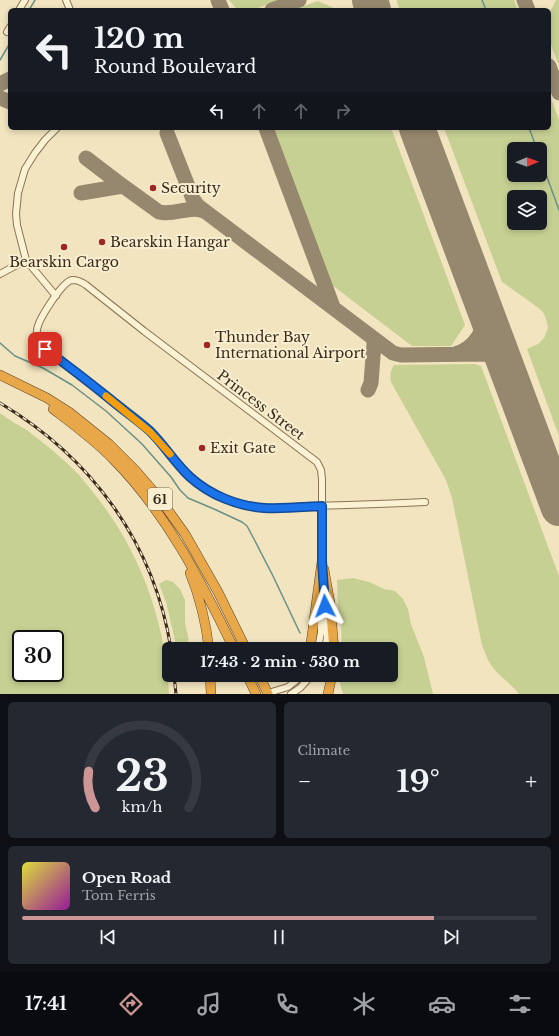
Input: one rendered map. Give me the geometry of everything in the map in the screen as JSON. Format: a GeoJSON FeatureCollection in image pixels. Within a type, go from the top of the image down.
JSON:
{"type":"FeatureCollection","features":[{"type":"Feature","properties":{"kind":"highway","name":"61"},"geometry":{"type":"LineString","coordinates":[[0,375],[47,398],[69,412],[109,444],[136,471],[160,499],[185,534],[218,592],[243,642]]}},
{"type":"Feature","properties":{"kind":"highway","name":"61"},"geometry":{"type":"LineString","coordinates":[[28,390],[85,434],[114,459],[144,494],[161,516],[178,543],[198,578],[230,642]]}},
{"type":"Feature","properties":{"kind":"highway"},"geometry":{"type":"LineString","coordinates":[[178,543],[203,610],[208,642]]}},
{"type":"Feature","properties":{"kind":"highway"},"geometry":{"type":"LineString","coordinates":[[311,642],[322,561]]}},
{"type":"Feature","properties":{"kind":"highway"},"geometry":{"type":"LineString","coordinates":[[322,561],[330,603],[333,642]]}},
{"type":"Feature","properties":{"kind":"highway"},"geometry":{"type":"LineString","coordinates":[[218,592],[248,642]]}},
{"type":"Feature","properties":{"kind":"highway"},"geometry":{"type":"LineString","coordinates":[[210,682],[211,694]]}},
{"type":"Feature","properties":{"kind":"highway"},"geometry":{"type":"LineString","coordinates":[[250,682],[256,694]]}},
{"type":"Feature","properties":{"kind":"highway"},"geometry":{"type":"LineString","coordinates":[[262,682],[268,694]]}},
{"type":"Feature","properties":{"kind":"highway"},"geometry":{"type":"LineString","coordinates":[[328,694],[331,682]]}},
{"type":"Feature","properties":{"kind":"street"},"geometry":{"type":"LineString","coordinates":[[55,130],[45,140],[25,169],[18,193],[16,214],[17,225],[26,260],[56,296],[46,310],[37,330],[38,341],[41,345],[145,427],[187,473],[198,483],[221,497],[237,503],[264,508],[425,502]]}},
{"type":"Feature","properties":{"kind":"street"},"geometry":{"type":"LineString","coordinates":[[0,274],[26,260]]}},
{"type":"Feature","properties":{"kind":"street","name":"Princess Street"},"geometry":{"type":"LineString","coordinates":[[56,296],[71,280],[80,281],[319,465],[322,479],[321,632],[319,642]]}},
{"type":"Feature","properties":{"kind":"street","name":"Princess Street"},"geometry":{"type":"LineString","coordinates":[[322,561],[326,642]]}},
{"type":"Feature","properties":{"kind":"street"},"geometry":{"type":"LineString","coordinates":[[268,694],[288,686],[293,682]]}},
{"type":"Feature","properties":{"kind":"street"},"geometry":{"type":"LineString","coordinates":[[291,694],[306,682]]}},
{"type":"Feature","properties":{"kind":"green space"},"geometry":{"type":"Polygon","coordinates":[[[229,0],[279,0],[258,8],[236,8],[229,0]]]}},
{"type":"Feature","properties":{"kind":"green space"},"geometry":{"type":"Polygon","coordinates":[[[397,0],[514,0],[517,8],[399,8],[397,0]]]}},
{"type":"Feature","properties":{"kind":"green space"},"geometry":{"type":"Polygon","coordinates":[[[556,0],[559,0],[559,66],[551,44],[551,10],[556,0]]]}},
{"type":"Feature","properties":{"kind":"green space"},"geometry":{"type":"Polygon","coordinates":[[[318,1],[334,8],[299,8],[318,1]]]}},
{"type":"Feature","properties":{"kind":"green space"},"geometry":{"type":"Polygon","coordinates":[[[551,98],[559,120],[559,436],[527,349],[538,344],[544,338],[548,328],[543,312],[502,282],[445,130],[551,130],[551,98]]]}},
{"type":"Feature","properties":{"kind":"green space"},"geometry":{"type":"Polygon","coordinates":[[[275,130],[392,130],[465,325],[451,346],[412,346],[332,285],[275,130]]]}},
{"type":"Feature","properties":{"kind":"green space"},"geometry":{"type":"Polygon","coordinates":[[[474,364],[481,366],[559,576],[559,694],[519,694],[497,673],[487,658],[482,645],[452,498],[446,480],[391,382],[390,377],[394,365],[474,364]]]}},
{"type":"Feature","properties":{"kind":"green space"},"geometry":{"type":"Polygon","coordinates":[[[0,413],[28,431],[77,472],[109,513],[123,536],[147,586],[156,613],[162,642],[162,682],[168,682],[169,694],[0,694],[0,413]]]}},
{"type":"Feature","properties":{"kind":"green space"},"geometry":{"type":"Polygon","coordinates":[[[353,578],[369,582],[384,589],[395,591],[403,599],[408,609],[411,624],[424,657],[433,694],[343,694],[340,682],[398,682],[398,642],[342,642],[337,580],[353,578]]]}},
{"type":"Feature","properties":{"kind":"green space"},"geometry":{"type":"Polygon","coordinates":[[[166,580],[173,582],[180,589],[185,600],[185,623],[188,642],[175,642],[166,602],[159,584],[166,580]]]}},
{"type":"Feature","properties":{"kind":"waterway"},"geometry":{"type":"LineString","coordinates":[[30,8],[35,0]]}},
{"type":"Feature","properties":{"kind":"waterway"},"geometry":{"type":"LineString","coordinates":[[482,0],[485,8]]}},
{"type":"Feature","properties":{"kind":"waterway"},"geometry":{"type":"LineString","coordinates":[[0,60],[8,46]]}},
{"type":"Feature","properties":{"kind":"waterway"},"geometry":{"type":"LineString","coordinates":[[530,130],[534,142]]}},
{"type":"Feature","properties":{"kind":"waterway"},"geometry":{"type":"LineString","coordinates":[[547,177],[559,210]]}},
{"type":"Feature","properties":{"kind":"waterway"},"geometry":{"type":"LineString","coordinates":[[0,343],[15,356],[43,368],[72,385],[106,411],[142,444],[188,498],[242,522],[247,526],[300,633]]}},
{"type":"Feature","properties":{"kind":"taxiway"},"geometry":{"type":"LineString","coordinates":[[218,0],[221,8]]}},
{"type":"Feature","properties":{"kind":"taxiway"},"geometry":{"type":"LineString","coordinates":[[277,8],[299,0]]}},
{"type":"Feature","properties":{"kind":"taxiway"},"geometry":{"type":"LineString","coordinates":[[368,0],[371,8]]}},
{"type":"Feature","properties":{"kind":"taxiway"},"geometry":{"type":"LineString","coordinates":[[524,0],[527,8]]}},
{"type":"Feature","properties":{"kind":"taxiway"},"geometry":{"type":"LineString","coordinates":[[551,71],[559,93]]}},
{"type":"Feature","properties":{"kind":"taxiway"},"geometry":{"type":"LineString","coordinates":[[0,84],[8,80]]}},
{"type":"Feature","properties":{"kind":"taxiway"},"geometry":{"type":"LineString","coordinates":[[0,98],[8,101]]}},
{"type":"Feature","properties":{"kind":"taxiway"},"geometry":{"type":"LineString","coordinates":[[267,130],[333,307]]}},
{"type":"Feature","properties":{"kind":"taxiway"},"geometry":{"type":"LineString","coordinates":[[167,133],[193,199],[198,206],[393,353],[401,355],[484,354],[494,357],[506,370],[523,416]]}},
{"type":"Feature","properties":{"kind":"taxiway"},"geometry":{"type":"LineString","coordinates":[[86,158],[124,187]]}},
{"type":"Feature","properties":{"kind":"taxiway"},"geometry":{"type":"LineString","coordinates":[[81,193],[123,186],[159,212],[171,213],[195,209],[206,212]]}},
{"type":"Feature","properties":{"kind":"taxiway"},"geometry":{"type":"LineString","coordinates":[[455,354],[468,348],[478,338],[481,332],[484,318],[476,290]]}},
{"type":"Feature","properties":{"kind":"taxiway"},"geometry":{"type":"LineString","coordinates":[[368,390],[371,383],[374,344],[372,337]]}},
{"type":"Feature","properties":{"kind":"runway"},"geometry":{"type":"LineString","coordinates":[[370,0],[372,8]]}},
{"type":"Feature","properties":{"kind":"runway"},"geometry":{"type":"LineString","coordinates":[[418,130],[559,508]]}},
{"type":"Feature","properties":{"kind":"railway"},"geometry":{"type":"LineString","coordinates":[[0,403],[33,425],[63,450],[90,477],[114,507],[134,539],[150,574],[163,610],[170,642]]}},
{"type":"Feature","properties":{"kind":"railway"},"geometry":{"type":"LineString","coordinates":[[175,682],[176,694]]}},
{"type":"Feature","properties":{"kind":"slow traffic"},"geometry":{"type":"LineString","coordinates":[[106,396],[139,422],[170,454]]}},
{"type":"Feature","properties":{"kind":"place","name":"Security"},"geometry":{"type":"Point","coordinates":[153,188]}},
{"type":"Feature","properties":{"kind":"place","name":"Bearskin Hangar"},"geometry":{"type":"Point","coordinates":[102,242]}},
{"type":"Feature","properties":{"kind":"place","name":"Bearskin Cargo"},"geometry":{"type":"Point","coordinates":[64,247]}},
{"type":"Feature","properties":{"kind":"place","name":"Thunder Bay International Airport"},"geometry":{"type":"Point","coordinates":[207,345]}},
{"type":"Feature","properties":{"kind":"place","name":"Exit Gate"},"geometry":{"type":"Point","coordinates":[202,448]}},
{"type":"Feature","properties":{"kind":"route"},"geometry":{"type":"LineString","coordinates":[[45,349],[145,427],[191,477],[214,494],[237,503],[264,508],[322,506],[322,561],[325,606]]}}]}
